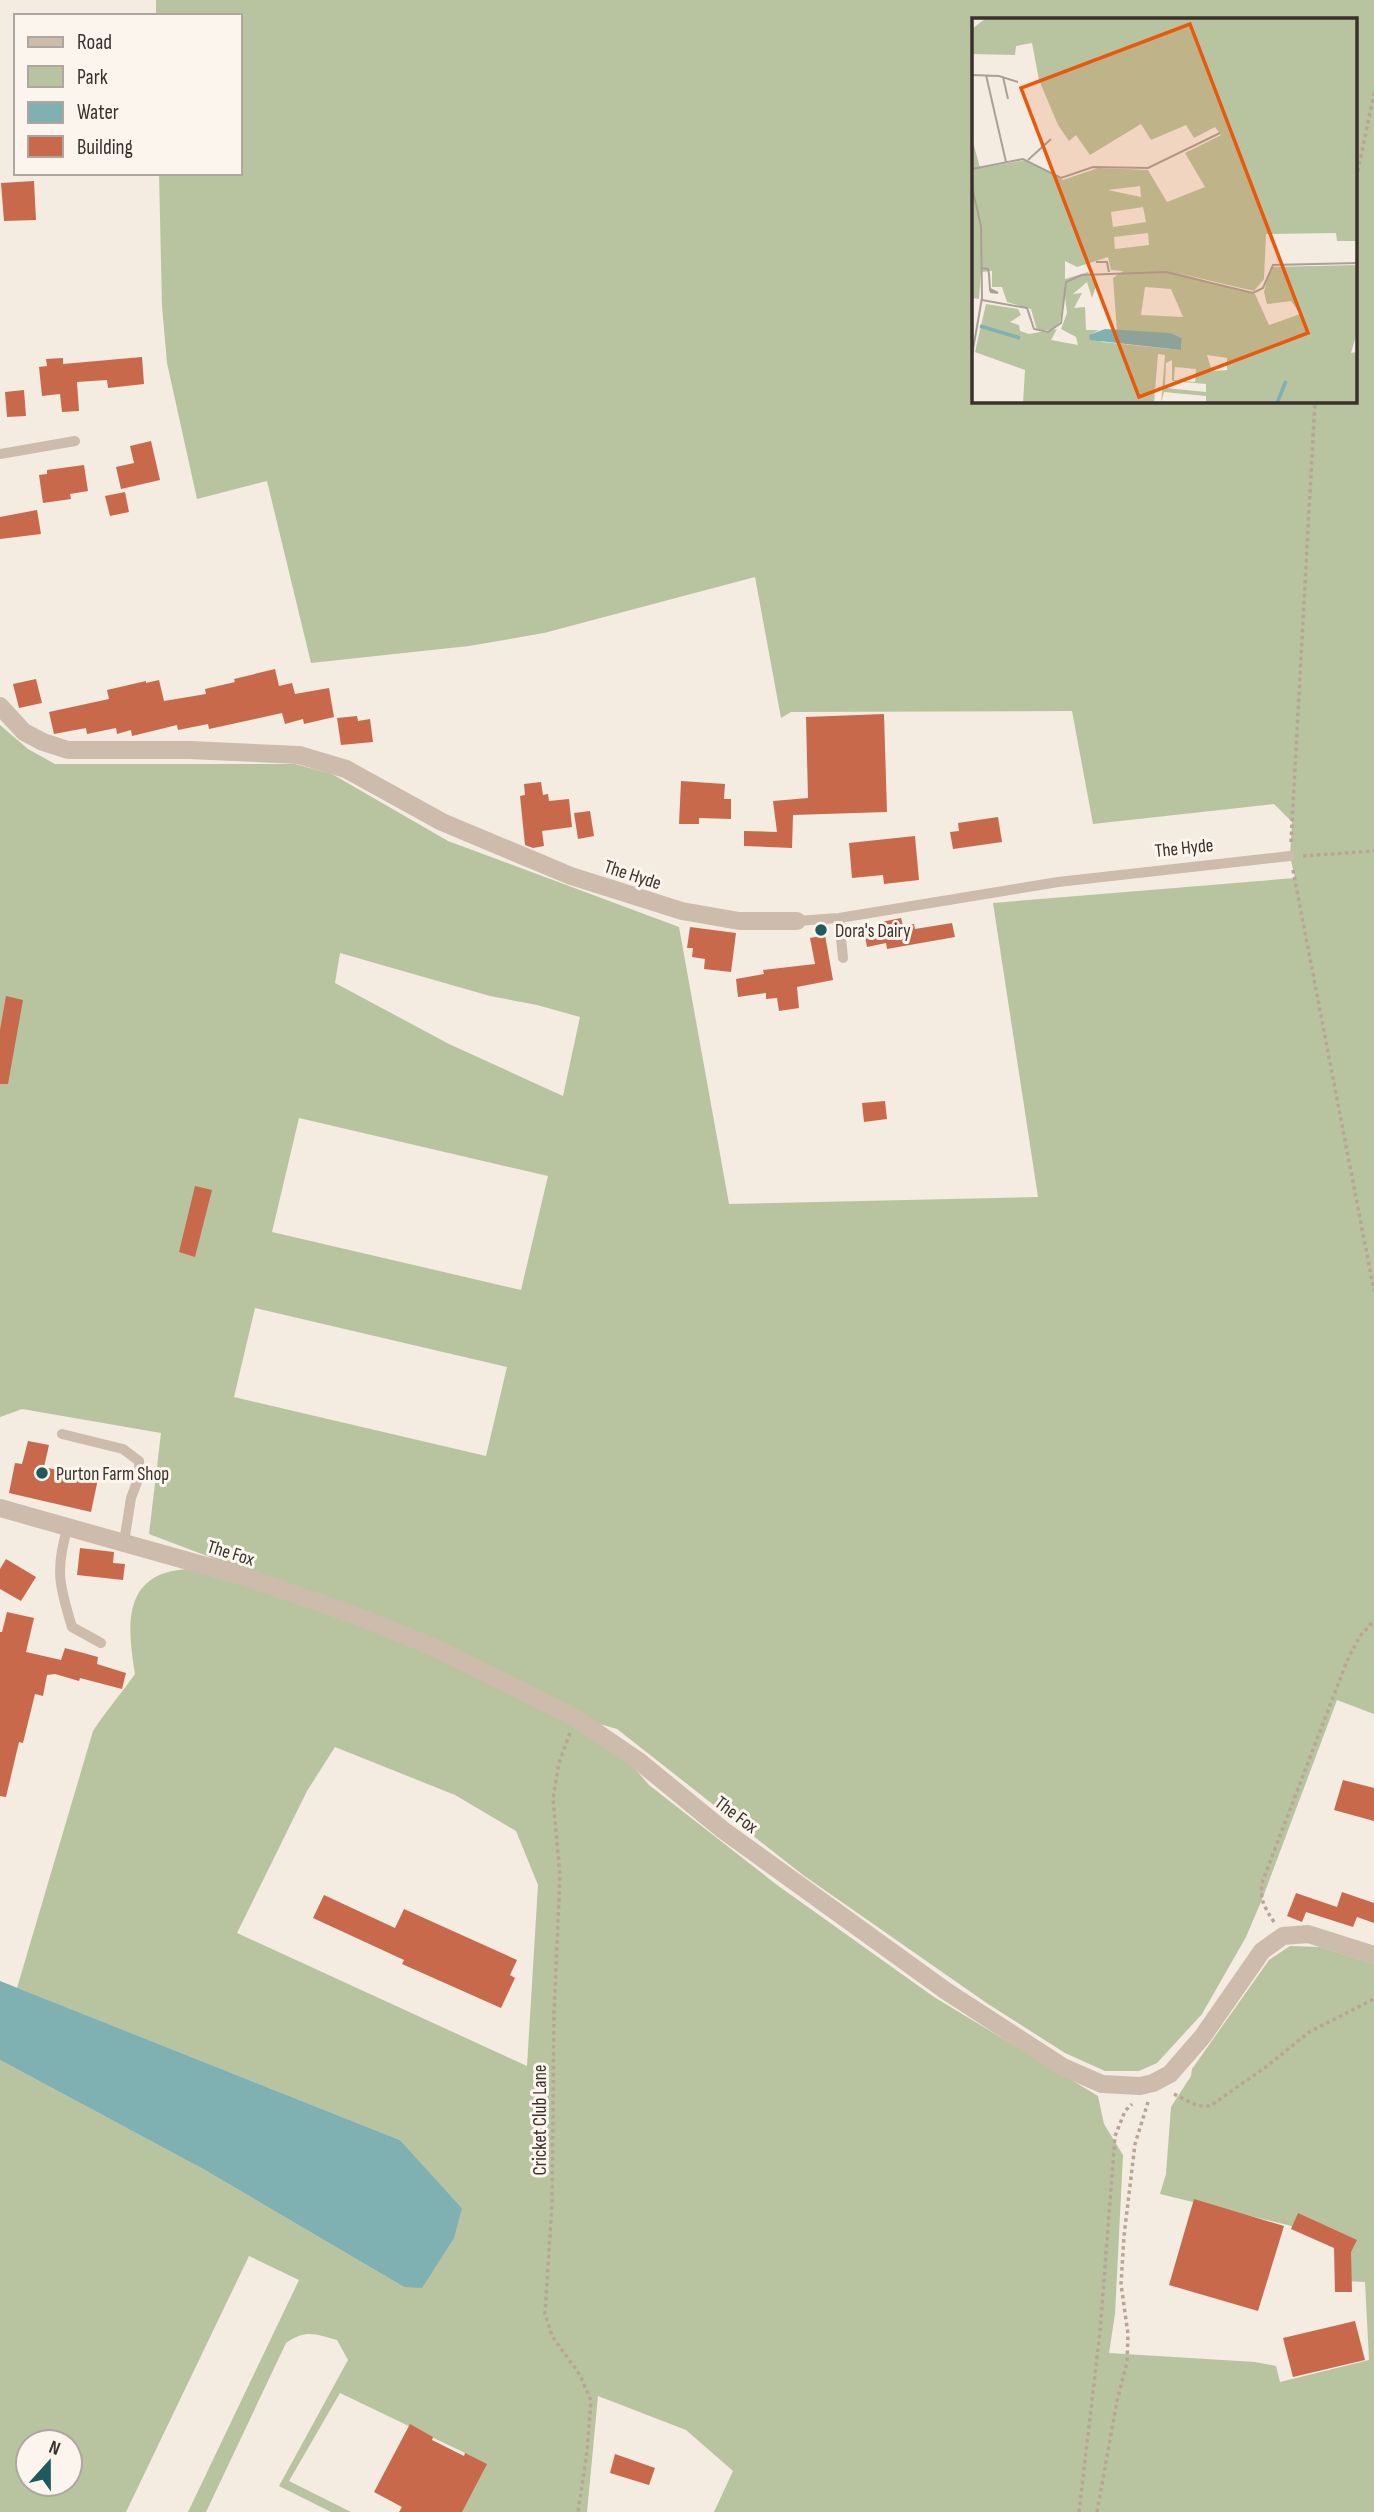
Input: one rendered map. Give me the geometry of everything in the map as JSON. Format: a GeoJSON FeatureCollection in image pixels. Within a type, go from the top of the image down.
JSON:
{"type":"FeatureCollection","features":[{"type":"Feature","properties":{"kind":"street","name":"The Hyde"},"geometry":{"type":"LineString","coordinates":[[0,706],[24,732],[68,750],[190,750],[299,755],[346,769],[442,821],[571,876],[682,911],[739,921],[797,920]]}},
{"type":"Feature","properties":{"kind":"street","name":"The Fox"},"geometry":{"type":"LineString","coordinates":[[0,1508],[245,1577],[389,1628],[473,1666],[577,1720],[640,1762],[723,1830],[807,1892],[946,1991],[1042,2054],[1076,2074],[1102,2084],[1128,2087],[1153,2083]]}},
{"type":"Feature","properties":{"kind":"street"},"geometry":{"type":"LineString","coordinates":[[1153,2083],[1170,2074],[1178,2066],[1203,2036],[1262,1951],[1283,1936],[1308,1934],[1374,1955]]}},
{"type":"Feature","properties":{"kind":"lane"},"geometry":{"type":"LineString","coordinates":[[0,454],[75,441]]}},
{"type":"Feature","properties":{"kind":"lane","name":"The Hyde"},"geometry":{"type":"LineString","coordinates":[[797,920],[839,919],[1058,882],[1290,856]]}},
{"type":"Feature","properties":{"kind":"lane"},"geometry":{"type":"LineString","coordinates":[[839,919],[843,958]]}},
{"type":"Feature","properties":{"kind":"lane"},"geometry":{"type":"LineString","coordinates":[[62,1434],[128,1451],[139,1461],[140,1474],[131,1498],[124,1542]]}},
{"type":"Feature","properties":{"kind":"lane"},"geometry":{"type":"LineString","coordinates":[[68,1526],[60,1554],[61,1589],[72,1627],[101,1643]]}},
{"type":"Feature","properties":{"kind":"path"},"geometry":{"type":"LineString","coordinates":[[1356,180],[1374,93]]}},
{"type":"Feature","properties":{"kind":"path"},"geometry":{"type":"LineString","coordinates":[[1315,402],[1290,856],[1374,1291]]}},
{"type":"Feature","properties":{"kind":"path"},"geometry":{"type":"LineString","coordinates":[[1290,856],[1374,851]]}},
{"type":"Feature","properties":{"kind":"path"},"geometry":{"type":"LineString","coordinates":[[1283,1936],[1262,1903],[1262,1880],[1347,1661],[1360,1636],[1374,1621]]}},
{"type":"Feature","properties":{"kind":"path","name":"Cricket Club Lane"},"geometry":{"type":"LineString","coordinates":[[577,1720],[559,1763],[553,1799],[560,1875],[554,2014],[552,2204],[545,2314],[552,2336],[580,2375],[591,2401],[578,2512]]}},
{"type":"Feature","properties":{"kind":"path"},"geometry":{"type":"LineString","coordinates":[[1153,2083],[1198,2106],[1210,2106],[1266,2067],[1309,2032],[1374,1999]]}},
{"type":"Feature","properties":{"kind":"path"},"geometry":{"type":"LineString","coordinates":[[1079,2512],[1100,2332],[1115,2136],[1125,2111],[1153,2083]]}},
{"type":"Feature","properties":{"kind":"path"},"geometry":{"type":"LineString","coordinates":[[1097,2512],[1116,2401],[1127,2362],[1128,2334],[1121,2284],[1124,2236],[1135,2144],[1153,2083]]}},
{"type":"Feature","properties":{"kind":"green space"},"geometry":{"type":"Polygon","coordinates":[[[156,0],[1374,0],[1374,1714],[1337,1700],[1246,1937],[1202,2014],[1157,2063],[1139,2071],[1105,2071],[1065,2053],[988,2004],[803,1875],[617,1729],[596,1723],[649,1785],[777,1885],[934,1997],[1098,2096],[1104,2124],[1123,2155],[1115,2314],[1109,2353],[1255,2362],[1276,2366],[1280,2382],[1369,2360],[1365,2282],[1342,2281],[1337,2237],[1160,2194],[1166,2174],[1171,2107],[1191,2076],[1192,2069],[1269,1960],[1290,1946],[1320,1947],[1374,1964],[1374,2512],[714,2512],[733,2471],[686,2430],[598,2396],[587,2512],[461,2512],[465,2453],[340,2393],[289,2481],[351,2512],[331,2512],[279,2486],[348,2360],[337,2340],[305,2334],[286,2343],[206,2512],[188,2512],[299,2280],[249,2256],[126,2512],[0,2512],[0,2060],[203,2169],[404,2287],[462,2208],[400,2140],[17,1988],[93,1731],[135,1674],[130,1624],[138,1595],[146,1584],[160,1575],[178,1570],[244,1570],[149,1534],[161,1433],[22,1409],[0,1417],[0,725],[28,749],[55,764],[295,764],[332,774],[448,841],[679,927],[729,1204],[1038,1197],[993,903],[1295,878],[1290,856],[1292,822],[1274,804],[1093,824],[1072,711],[791,712],[781,718],[755,577],[544,633],[469,646],[311,663],[267,481],[197,499],[167,363],[162,306],[159,175],[242,175],[242,14],[156,14],[156,0]],[[340,953],[335,983],[449,1044],[563,1096],[580,1017],[490,996],[340,953]],[[299,1118],[272,1232],[521,1290],[548,1176],[299,1118]],[[255,1308],[234,1397],[486,1456],[507,1367],[255,1308]],[[335,1747],[307,1791],[237,1933],[527,2066],[538,1885],[516,1831],[455,1795],[335,1747]]]}},
{"type":"Feature","properties":{"kind":"water"},"geometry":{"type":"Polygon","coordinates":[[[0,1981],[400,2140],[462,2208],[454,2238],[422,2288],[404,2287],[203,2169],[0,2060],[0,1981]]]}},
{"type":"Feature","properties":{"kind":"building"},"geometry":{"type":"Polygon","coordinates":[[[34,181],[36,220],[4,221],[1,183],[34,181]]]}},
{"type":"Feature","properties":{"kind":"building"},"geometry":{"type":"Polygon","coordinates":[[[142,357],[144,384],[108,388],[107,380],[77,382],[79,411],[62,412],[60,394],[42,396],[39,367],[47,366],[46,359],[63,358],[63,364],[142,357]]]}},
{"type":"Feature","properties":{"kind":"building"},"geometry":{"type":"Polygon","coordinates":[[[24,390],[26,416],[7,417],[5,392],[24,390]]]}},
{"type":"Feature","properties":{"kind":"building"},"geometry":{"type":"Polygon","coordinates":[[[151,441],[160,480],[121,489],[116,467],[134,463],[130,446],[151,441]]]}},
{"type":"Feature","properties":{"kind":"building"},"geometry":{"type":"Polygon","coordinates":[[[84,465],[88,491],[70,494],[71,499],[43,503],[39,475],[47,474],[47,470],[84,465]]]}},
{"type":"Feature","properties":{"kind":"building"},"geometry":{"type":"Polygon","coordinates":[[[125,492],[129,512],[110,516],[105,496],[125,492]]]}},
{"type":"Feature","properties":{"kind":"building"},"geometry":{"type":"Polygon","coordinates":[[[37,510],[41,534],[0,539],[0,517],[37,510]]]}},
{"type":"Feature","properties":{"kind":"building"},"geometry":{"type":"Polygon","coordinates":[[[275,669],[279,686],[292,683],[295,694],[329,688],[334,717],[304,724],[303,719],[285,724],[282,713],[209,729],[208,724],[178,730],[177,725],[132,736],[131,730],[117,734],[116,728],[87,734],[86,728],[54,734],[49,712],[109,699],[107,690],[159,680],[164,701],[206,694],[205,689],[275,669]]]}},
{"type":"Feature","properties":{"kind":"building"},"geometry":{"type":"Polygon","coordinates":[[[36,679],[42,703],[19,708],[13,684],[36,679]]]}},
{"type":"Feature","properties":{"kind":"building"},"geometry":{"type":"Polygon","coordinates":[[[884,714],[887,812],[793,815],[792,848],[744,846],[744,831],[777,832],[773,801],[808,798],[806,717],[884,714]]]}},
{"type":"Feature","properties":{"kind":"building"},"geometry":{"type":"Polygon","coordinates":[[[357,716],[358,721],[370,719],[373,742],[341,745],[337,718],[357,716]]]}},
{"type":"Feature","properties":{"kind":"building"},"geometry":{"type":"Polygon","coordinates":[[[681,781],[725,784],[724,799],[731,799],[731,819],[699,818],[699,824],[679,824],[681,781]]]}},
{"type":"Feature","properties":{"kind":"building"},"geometry":{"type":"Polygon","coordinates":[[[541,782],[543,795],[548,794],[549,801],[569,799],[572,827],[542,831],[544,846],[533,848],[525,845],[520,796],[525,795],[524,784],[541,782]]]}},
{"type":"Feature","properties":{"kind":"building"},"geometry":{"type":"Polygon","coordinates":[[[590,811],[594,836],[578,839],[574,813],[590,811]]]}},
{"type":"Feature","properties":{"kind":"building"},"geometry":{"type":"Polygon","coordinates":[[[998,817],[1002,842],[953,849],[950,832],[959,831],[958,823],[998,817]]]}},
{"type":"Feature","properties":{"kind":"building"},"geometry":{"type":"Polygon","coordinates":[[[915,836],[919,880],[884,884],[883,875],[852,878],[849,843],[915,836]]]}},
{"type":"Feature","properties":{"kind":"building"},"geometry":{"type":"Polygon","coordinates":[[[901,918],[903,926],[914,924],[915,929],[952,923],[955,937],[887,949],[886,943],[867,947],[864,931],[883,928],[881,922],[901,918]]]}},
{"type":"Feature","properties":{"kind":"building"},"geometry":{"type":"Polygon","coordinates":[[[690,927],[736,933],[731,972],[704,969],[705,959],[692,957],[693,948],[687,948],[690,927]]]}},
{"type":"Feature","properties":{"kind":"building"},"geometry":{"type":"Polygon","coordinates":[[[825,935],[833,980],[797,987],[799,1008],[779,1011],[777,998],[766,999],[766,993],[738,997],[736,979],[764,974],[763,970],[815,964],[810,938],[825,935]]]}},
{"type":"Feature","properties":{"kind":"building"},"geometry":{"type":"Polygon","coordinates":[[[6,996],[23,1000],[8,1084],[0,1084],[0,1030],[6,996]]]}},
{"type":"Feature","properties":{"kind":"building"},"geometry":{"type":"Polygon","coordinates":[[[885,1101],[887,1119],[864,1122],[862,1103],[885,1101]]]}},
{"type":"Feature","properties":{"kind":"building"},"geometry":{"type":"Polygon","coordinates":[[[195,1186],[212,1190],[195,1257],[179,1252],[195,1186]]]}},
{"type":"Feature","properties":{"kind":"building","name":"Purton Farm Shop"},"geometry":{"type":"Polygon","coordinates":[[[28,1441],[49,1445],[44,1467],[98,1479],[91,1512],[9,1493],[15,1463],[22,1464],[28,1441]]]}},
{"type":"Feature","properties":{"kind":"building"},"geometry":{"type":"Polygon","coordinates":[[[80,1548],[114,1552],[113,1563],[125,1564],[123,1580],[77,1575],[80,1548]]]}},
{"type":"Feature","properties":{"kind":"building"},"geometry":{"type":"Polygon","coordinates":[[[6,1559],[36,1577],[21,1601],[0,1589],[0,1569],[6,1559]]]}},
{"type":"Feature","properties":{"kind":"building"},"geometry":{"type":"Polygon","coordinates":[[[7,1612],[34,1618],[26,1652],[61,1660],[65,1648],[98,1657],[97,1664],[126,1673],[122,1689],[80,1678],[79,1681],[55,1674],[47,1675],[43,1696],[35,1694],[23,1743],[19,1742],[6,1797],[0,1796],[0,1632],[7,1612]]]}},
{"type":"Feature","properties":{"kind":"building"},"geometry":{"type":"Polygon","coordinates":[[[1343,1780],[1374,1788],[1374,1821],[1334,1810],[1343,1780]]]}},
{"type":"Feature","properties":{"kind":"building"},"geometry":{"type":"Polygon","coordinates":[[[1342,1892],[1374,1903],[1374,1923],[1357,1917],[1353,1927],[1306,1912],[1302,1922],[1287,1916],[1296,1893],[1337,1907],[1342,1892]]]}},
{"type":"Feature","properties":{"kind":"building"},"geometry":{"type":"Polygon","coordinates":[[[324,1895],[395,1928],[404,1909],[517,1960],[510,1975],[515,1978],[501,2008],[402,1964],[404,1960],[313,1918],[324,1895]]]}},
{"type":"Feature","properties":{"kind":"building"},"geometry":{"type":"Polygon","coordinates":[[[1194,2199],[1284,2226],[1258,2311],[1169,2285],[1194,2199]]]}},
{"type":"Feature","properties":{"kind":"building"},"geometry":{"type":"Polygon","coordinates":[[[1298,2213],[1357,2240],[1351,2252],[1352,2292],[1335,2292],[1334,2248],[1291,2229],[1298,2213]]]}},
{"type":"Feature","properties":{"kind":"building"},"geometry":{"type":"Polygon","coordinates":[[[1355,2321],[1365,2360],[1293,2377],[1283,2338],[1355,2321]]]}},
{"type":"Feature","properties":{"kind":"building"},"geometry":{"type":"Polygon","coordinates":[[[410,2424],[433,2437],[432,2440],[487,2464],[462,2512],[399,2512],[402,2507],[374,2492],[410,2424]]]}},
{"type":"Feature","properties":{"kind":"building"},"geometry":{"type":"Polygon","coordinates":[[[615,2454],[655,2468],[649,2485],[610,2473],[615,2454]]]}},
{"type":"Feature","properties":{"kind":"place","name":"Dora's Dairy"},"geometry":{"type":"Point","coordinates":[821,930]}},
{"type":"Feature","properties":{"kind":"place","name":"Purton Farm Shop"},"geometry":{"type":"Point","coordinates":[42,1473]}}]}
